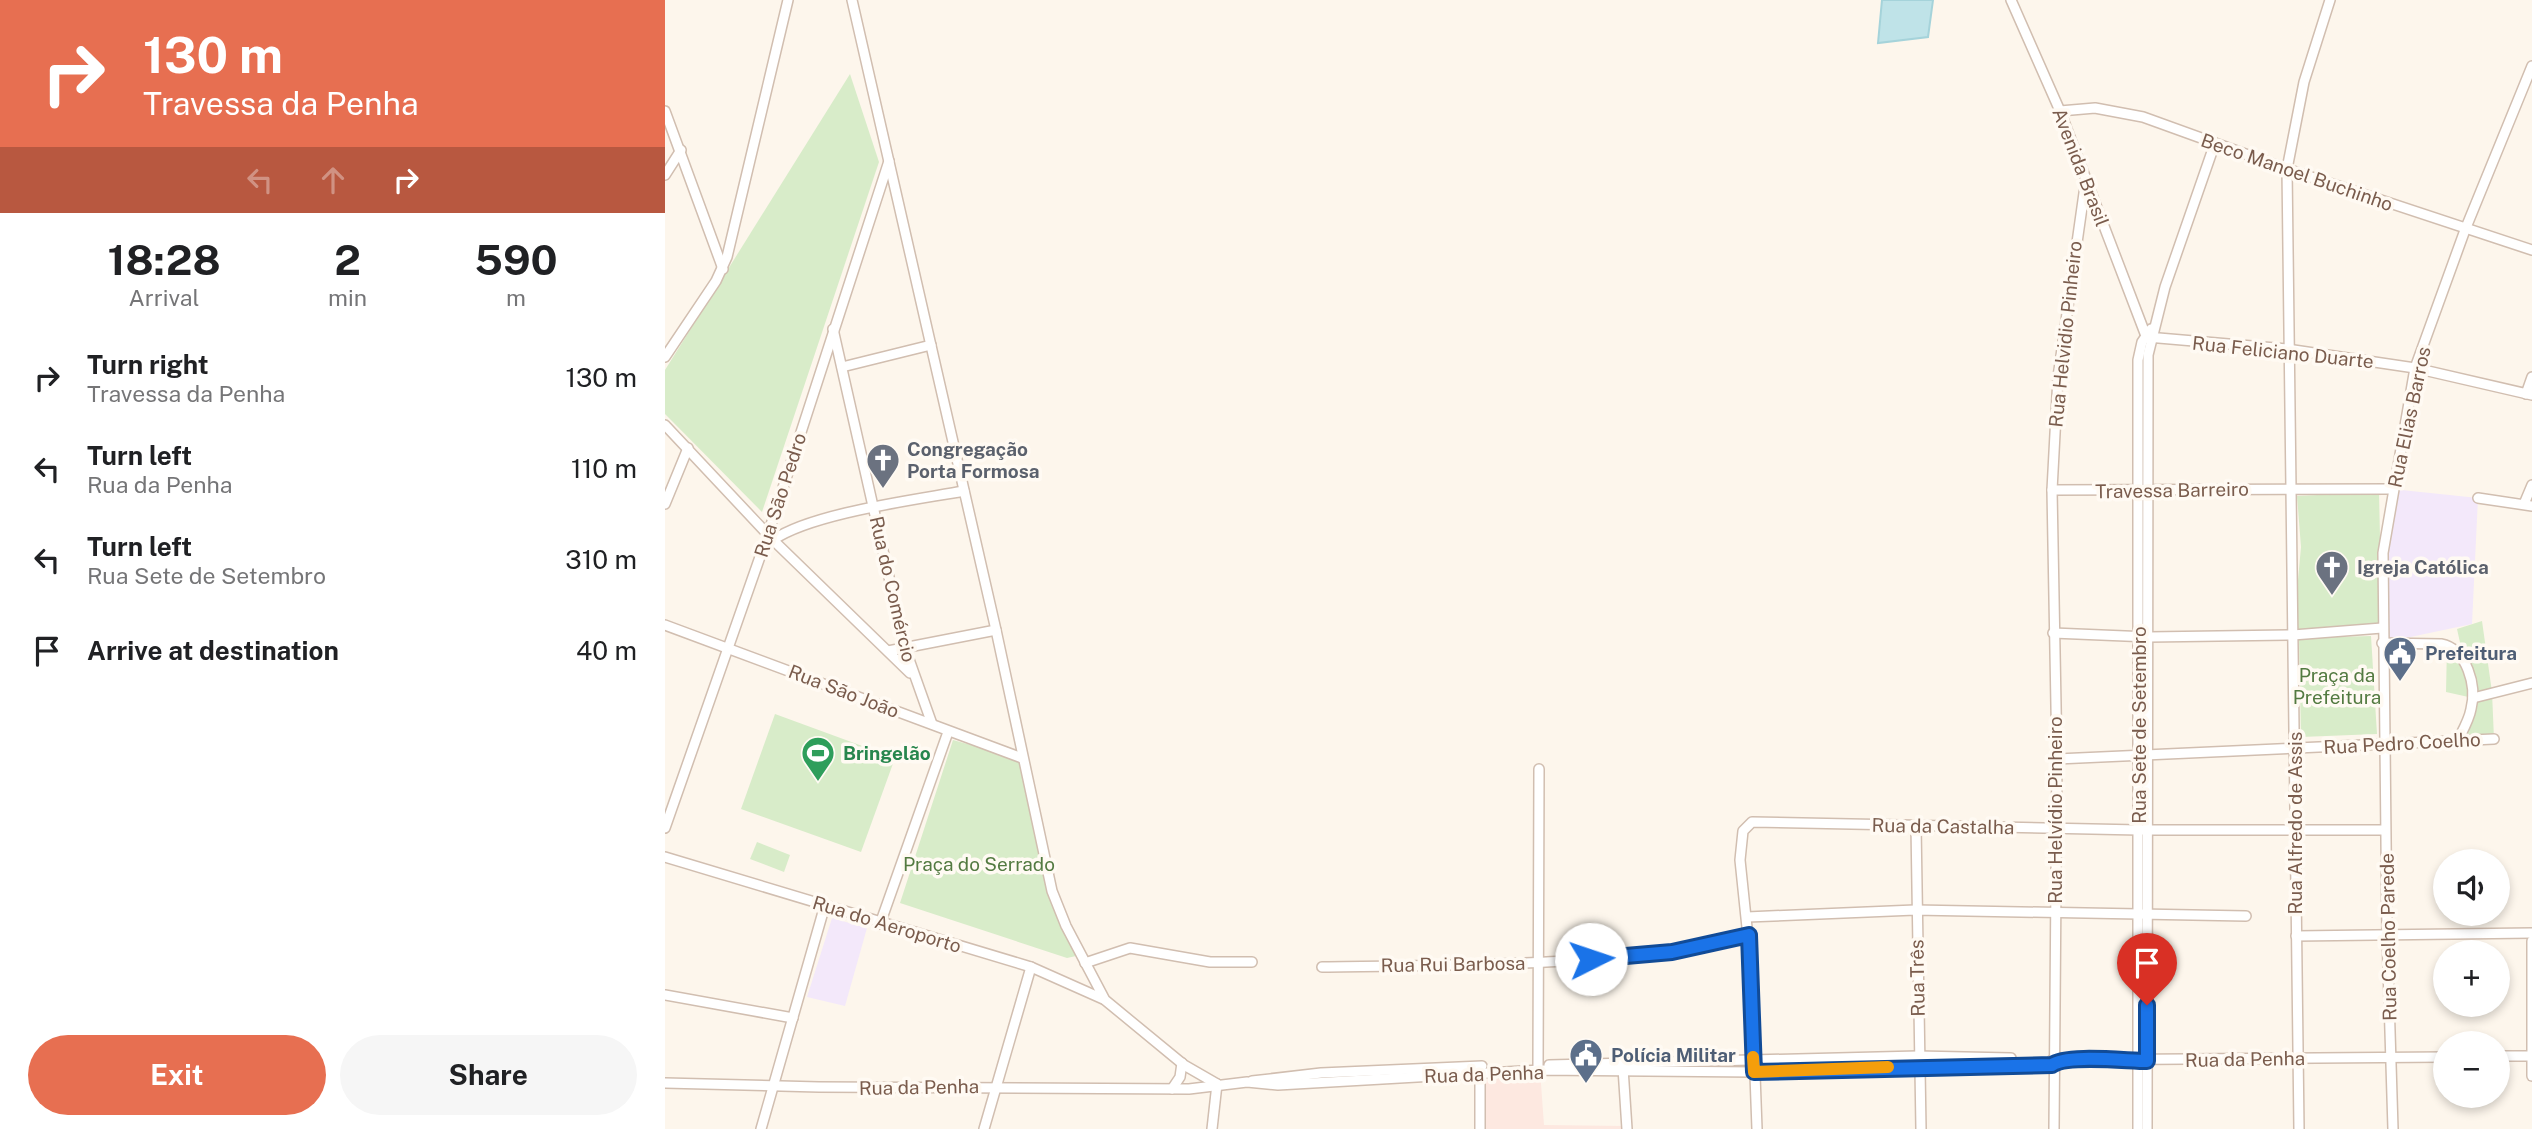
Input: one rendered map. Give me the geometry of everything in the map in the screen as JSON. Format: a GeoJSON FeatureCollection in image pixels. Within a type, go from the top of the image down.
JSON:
{"type":"FeatureCollection","features":[{"type":"Feature","properties":{"kind":"street"},"geometry":{"type":"LineString","coordinates":[[665,357],[723,269],[732,244],[789,0]]}},
{"type":"Feature","properties":{"kind":"street"},"geometry":{"type":"LineString","coordinates":[[852,0],[996,630],[1052,891],[1105,1000],[1182,1063],[1217,1084],[1212,1129]]}},
{"type":"Feature","properties":{"kind":"street","name":"Avenida Brasil"},"geometry":{"type":"LineString","coordinates":[[2011,0],[2060,111],[2148,337]]}},
{"type":"Feature","properties":{"kind":"street","name":"Rua Alfredo de Assis"},"geometry":{"type":"LineString","coordinates":[[2299,1129],[2287,349],[2287,169],[2304,82],[2330,0]]}},
{"type":"Feature","properties":{"kind":"street","name":"Rua Elias Barros"},"geometry":{"type":"LineString","coordinates":[[2384,744],[2383,553],[2415,368],[2465,230],[2532,66]]}},
{"type":"Feature","properties":{"kind":"street","name":"Beco Manoel Buchinho"},"geometry":{"type":"LineString","coordinates":[[2060,111],[2111,109],[2465,230],[2532,250]]}},
{"type":"Feature","properties":{"kind":"street"},"geometry":{"type":"LineString","coordinates":[[665,111],[723,269]]}},
{"type":"Feature","properties":{"kind":"street","name":"Rua Sete de Setembro"},"geometry":{"type":"LineString","coordinates":[[2142,977],[2148,914],[2141,757],[2143,491],[2148,337],[2215,143]]}},
{"type":"Feature","properties":{"kind":"street"},"geometry":{"type":"LineString","coordinates":[[665,175],[681,150]]}},
{"type":"Feature","properties":{"kind":"street","name":"Rua São Pedro"},"geometry":{"type":"LineString","coordinates":[[665,828],[771,537],[821,365],[889,159]]}},
{"type":"Feature","properties":{"kind":"street","name":"Rua Helvidio Pinheiro"},"geometry":{"type":"LineString","coordinates":[[2052,490],[2058,377],[2086,179]]}},
{"type":"Feature","properties":{"kind":"street","name":"Rua do Comércio"},"geometry":{"type":"LineString","coordinates":[[833,329],[905,648],[912,674],[932,724]]}},
{"type":"Feature","properties":{"kind":"street","name":"Rua Feliciano Duarte"},"geometry":{"type":"LineString","coordinates":[[2148,337],[2287,349],[2415,368]]}},
{"type":"Feature","properties":{"kind":"street"},"geometry":{"type":"LineString","coordinates":[[821,365],[931,345]]}},
{"type":"Feature","properties":{"kind":"street"},"geometry":{"type":"LineString","coordinates":[[2415,368],[2529,394],[2532,376]]}},
{"type":"Feature","properties":{"kind":"street"},"geometry":{"type":"LineString","coordinates":[[665,425],[771,537],[912,674]]}},
{"type":"Feature","properties":{"kind":"street"},"geometry":{"type":"LineString","coordinates":[[665,504],[688,448]]}},
{"type":"Feature","properties":{"kind":"street"},"geometry":{"type":"LineString","coordinates":[[2478,498],[2528,505],[2532,485]]}},
{"type":"Feature","properties":{"kind":"street","name":"Travessa Barreiro"},"geometry":{"type":"LineString","coordinates":[[2052,490],[2392,489]]}},
{"type":"Feature","properties":{"kind":"street","name":"Rua Helvídio Pinheiro"},"geometry":{"type":"LineString","coordinates":[[2052,490],[2057,759],[2054,1129]]}},
{"type":"Feature","properties":{"kind":"street"},"geometry":{"type":"LineString","coordinates":[[771,537],[874,507],[964,491]]}},
{"type":"Feature","properties":{"kind":"street","name":"Rua São João"},"geometry":{"type":"LineString","coordinates":[[665,625],[1022,758]]}},
{"type":"Feature","properties":{"kind":"street"},"geometry":{"type":"LineString","coordinates":[[2053,633],[2144,637],[2293,635],[2382,628]]}},
{"type":"Feature","properties":{"kind":"street"},"geometry":{"type":"LineString","coordinates":[[888,651],[996,630]]}},
{"type":"Feature","properties":{"kind":"street"},"geometry":{"type":"LineString","coordinates":[[2382,643],[2449,645],[2464,662],[2472,685],[2473,698],[2468,721],[2458,740]]}},
{"type":"Feature","properties":{"kind":"street"},"geometry":{"type":"LineString","coordinates":[[2473,698],[2532,683]]}},
{"type":"Feature","properties":{"kind":"street"},"geometry":{"type":"LineString","coordinates":[[880,924],[948,732]]}},
{"type":"Feature","properties":{"kind":"street","name":"Rua Pedro Coelho"},"geometry":{"type":"LineString","coordinates":[[2057,759],[2494,739]]}},
{"type":"Feature","properties":{"kind":"street","name":"Rua Coelho Parede"},"geometry":{"type":"LineString","coordinates":[[2384,744],[2393,1129]]}},
{"type":"Feature","properties":{"kind":"street"},"geometry":{"type":"LineString","coordinates":[[1538,1068],[1539,769]]}},
{"type":"Feature","properties":{"kind":"street","name":"Rua da Castalha"},"geometry":{"type":"LineString","coordinates":[[1747,917],[1740,847],[1743,831],[1752,822],[2143,830],[2385,830]]}},
{"type":"Feature","properties":{"kind":"street","name":"Rua Três"},"geometry":{"type":"LineString","coordinates":[[1916,826],[1915,910],[1921,1129]]}},
{"type":"Feature","properties":{"kind":"street","name":"Rua Sete de Setembro"},"geometry":{"type":"LineString","coordinates":[[2143,830],[2137,913],[2147,1129]]}},
{"type":"Feature","properties":{"kind":"street","name":"Rua do Aeroporto"},"geometry":{"type":"LineString","coordinates":[[665,857],[880,924],[1031,967],[1105,1000]]}},
{"type":"Feature","properties":{"kind":"street"},"geometry":{"type":"LineString","coordinates":[[761,1129],[825,905]]}},
{"type":"Feature","properties":{"kind":"street"},"geometry":{"type":"LineString","coordinates":[[1757,1129],[1747,917],[1915,910],[2246,916]]}},
{"type":"Feature","properties":{"kind":"street"},"geometry":{"type":"LineString","coordinates":[[2296,936],[2532,933]]}},
{"type":"Feature","properties":{"kind":"street","name":"Rua Rui Barbosa"},"geometry":{"type":"LineString","coordinates":[[1322,967],[1538,962],[1648,955],[1749,935]]}},
{"type":"Feature","properties":{"kind":"street"},"geometry":{"type":"LineString","coordinates":[[2532,941],[2532,1076]]}},
{"type":"Feature","properties":{"kind":"street"},"geometry":{"type":"LineString","coordinates":[[1085,963],[1130,948],[1210,962],[1252,962]]}},
{"type":"Feature","properties":{"kind":"street"},"geometry":{"type":"LineString","coordinates":[[984,1129],[1031,967]]}},
{"type":"Feature","properties":{"kind":"street"},"geometry":{"type":"LineString","coordinates":[[665,995],[793,1018]]}},
{"type":"Feature","properties":{"kind":"street","name":"Rua da Penha"},"geometry":{"type":"LineString","coordinates":[[1623,1068],[1753,1060],[2052,1065],[2056,1062],[2433,1056]]}},
{"type":"Feature","properties":{"kind":"street"},"geometry":{"type":"LineString","coordinates":[[2510,1056],[2531,1056]]}},
{"type":"Feature","properties":{"kind":"street","name":"Rua da Penha"},"geometry":{"type":"LineString","coordinates":[[665,1083],[1172,1089],[1321,1073],[1538,1068],[1754,1072],[1919,1061]]}},
{"type":"Feature","properties":{"kind":"street","name":"Rua Sete de Setembro"},"geometry":{"type":"LineString","coordinates":[[2138,1129],[2143,1061]]}},
{"type":"Feature","properties":{"kind":"street"},"geometry":{"type":"LineString","coordinates":[[1172,1089],[1180,1077],[1182,1063]]}},
{"type":"Feature","properties":{"kind":"street"},"geometry":{"type":"LineString","coordinates":[[1623,1068],[1627,1129]]}},
{"type":"Feature","properties":{"kind":"street"},"geometry":{"type":"LineString","coordinates":[[1480,1069],[1480,1129]]}},
{"type":"Feature","properties":{"kind":"shaded area"},"geometry":{"type":"Polygon","coordinates":[[[2392,489],[2478,498],[2472,624],[2382,643],[2392,489]]]}},
{"type":"Feature","properties":{"kind":"shaded area"},"geometry":{"type":"Polygon","coordinates":[[[832,918],[867,928],[845,1006],[807,997],[832,918]]]}},
{"type":"Feature","properties":{"kind":"shaded area"},"geometry":{"type":"Polygon","coordinates":[[[1540,1070],[1544,1125],[1626,1126],[1626,1129],[1483,1129],[1485,1072],[1540,1070]]]}},
{"type":"Feature","properties":{"kind":"green space"},"geometry":{"type":"Polygon","coordinates":[[[850,74],[879,162],[762,512],[665,414],[665,370],[850,74]]]}},
{"type":"Feature","properties":{"kind":"green space"},"geometry":{"type":"Polygon","coordinates":[[[2379,492],[2382,628],[2293,635],[2301,547],[2297,496],[2379,492]]]}},
{"type":"Feature","properties":{"kind":"green space"},"geometry":{"type":"Polygon","coordinates":[[[2482,621],[2492,692],[2494,739],[2458,740],[2473,698],[2446,692],[2447,645],[2460,655],[2469,683],[2457,629],[2482,621]]]}},
{"type":"Feature","properties":{"kind":"green space","name":"Praça da Prefeitura"},"geometry":{"type":"Polygon","coordinates":[[[2371,636],[2377,734],[2301,737],[2299,638],[2371,636]]]}},
{"type":"Feature","properties":{"kind":"green space","name":"Bringelão"},"geometry":{"type":"Polygon","coordinates":[[[775,714],[895,758],[861,852],[741,809],[775,714]]]}},
{"type":"Feature","properties":{"kind":"green space","name":"Praça do Serrado"},"geometry":{"type":"Polygon","coordinates":[[[953,740],[1018,758],[1045,882],[1076,956],[1067,958],[900,903],[953,740]]]}},
{"type":"Feature","properties":{"kind":"green space"},"geometry":{"type":"Polygon","coordinates":[[[757,842],[790,855],[784,872],[750,859],[757,842]]]}},
{"type":"Feature","properties":{"kind":"water"},"geometry":{"type":"Polygon","coordinates":[[[1882,0],[1933,0],[1928,37],[1878,43],[1882,0]]]}},
{"type":"Feature","properties":{"kind":"slow traffic"},"geometry":{"type":"LineString","coordinates":[[1753,1057],[1754,1072],[1888,1067]]}},
{"type":"Feature","properties":{"kind":"place","name":"Congregação Porta Formosa"},"geometry":{"type":"Point","coordinates":[883,490]}},
{"type":"Feature","properties":{"kind":"place","name":"Igreja Católica"},"geometry":{"type":"Point","coordinates":[2332,597]}},
{"type":"Feature","properties":{"kind":"place","name":"Prefeitura"},"geometry":{"type":"Point","coordinates":[2400,683]}},
{"type":"Feature","properties":{"kind":"place","name":"Bringelão"},"geometry":{"type":"Point","coordinates":[818,783]}},
{"type":"Feature","properties":{"kind":"place","name":"Polícia Militar"},"geometry":{"type":"Point","coordinates":[1586,1085]}},
{"type":"Feature","properties":{"kind":"route"},"geometry":{"type":"LineString","coordinates":[[1591,959],[1672,952],[1749,935],[1754,1072],[2052,1065],[2056,1062],[2080,1060],[2147,1061],[2147,1005]]}}]}
